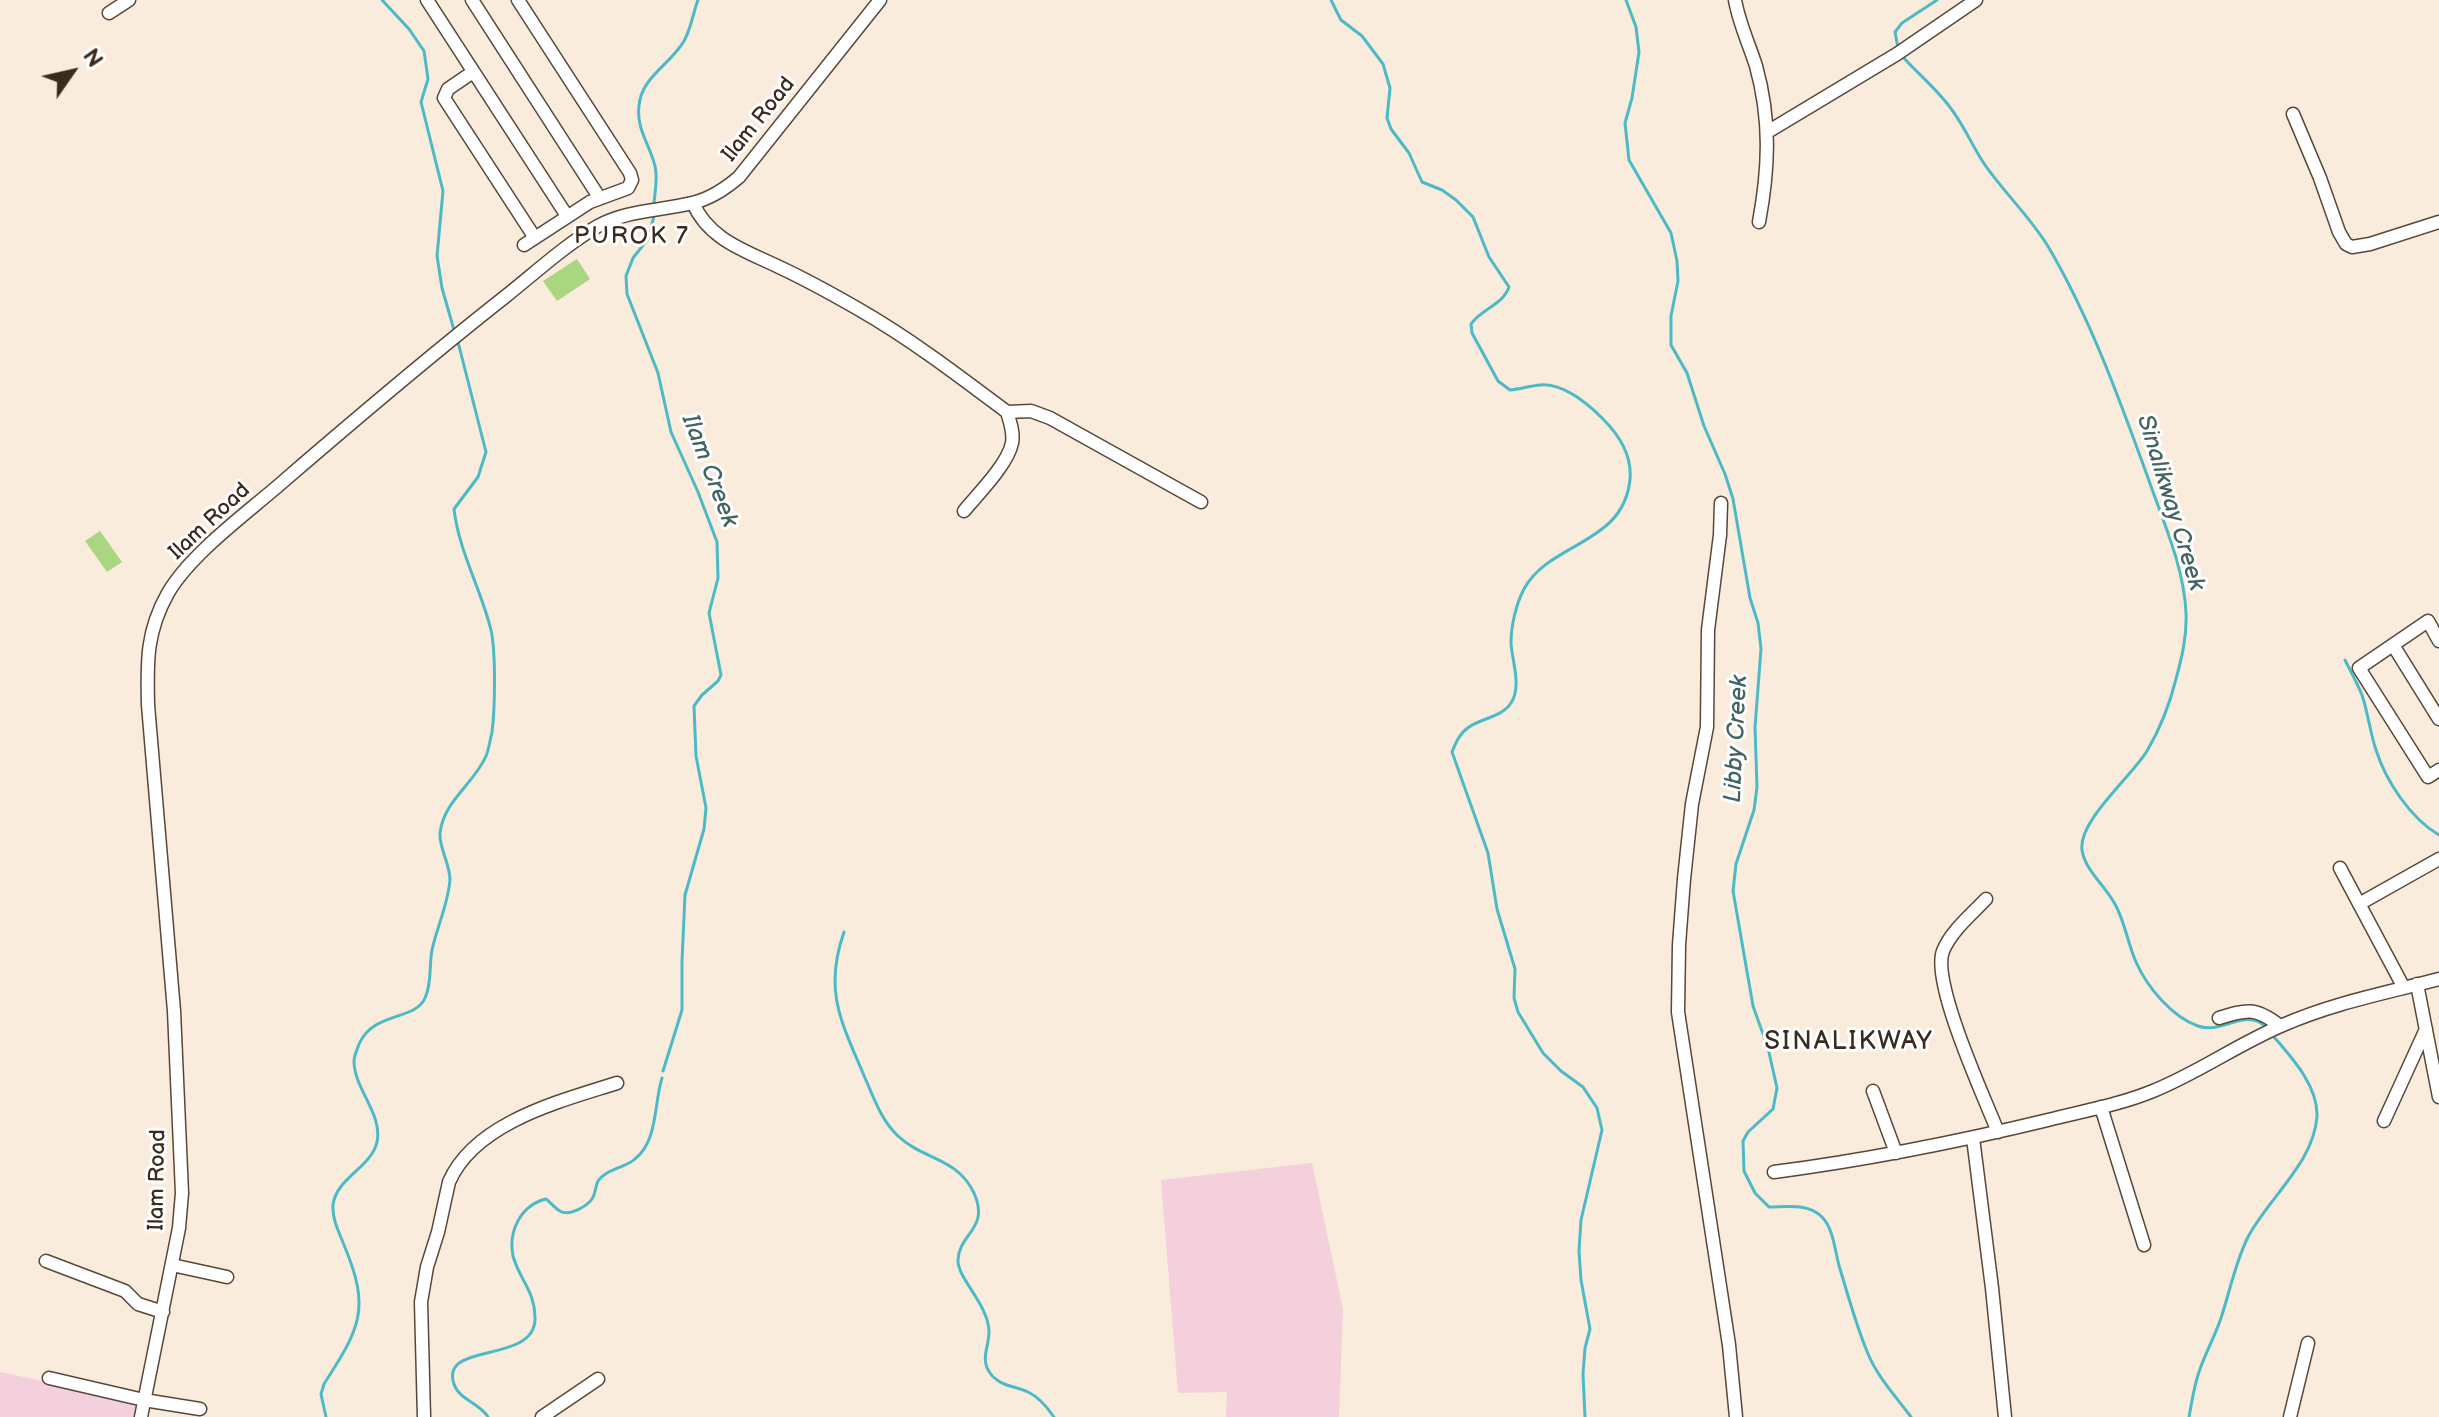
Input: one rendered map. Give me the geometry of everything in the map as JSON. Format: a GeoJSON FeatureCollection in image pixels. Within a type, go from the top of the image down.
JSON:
{"type":"FeatureCollection","features":[{"type":"Feature","properties":{"kind":"street"},"geometry":{"type":"LineString","coordinates":[[427,0],[567,216]]}},
{"type":"Feature","properties":{"kind":"street"},"geometry":{"type":"LineString","coordinates":[[472,0],[599,197]]}},
{"type":"Feature","properties":{"kind":"street"},"geometry":{"type":"LineString","coordinates":[[473,72],[448,89],[444,98],[529,242],[599,197],[628,188],[632,180],[630,173],[518,0]]}},
{"type":"Feature","properties":{"kind":"street","name":"Ilam Road"},"geometry":{"type":"LineString","coordinates":[[141,1417],[179,1228],[182,1193],[174,1011],[148,705],[147,657],[149,638],[170,590],[195,560],[246,513],[430,356],[569,247],[598,226],[614,219],[631,213],[693,203],[718,193],[739,177],[880,0]]}},
{"type":"Feature","properties":{"kind":"street"},"geometry":{"type":"LineString","coordinates":[[1735,0],[1757,70],[1769,131],[1759,222]]}},
{"type":"Feature","properties":{"kind":"street"},"geometry":{"type":"LineString","coordinates":[[1769,131],[1897,54],[1976,0]]}},
{"type":"Feature","properties":{"kind":"street"},"geometry":{"type":"LineString","coordinates":[[109,13],[122,2]]}},
{"type":"Feature","properties":{"kind":"street"},"geometry":{"type":"LineString","coordinates":[[2293,114],[2346,244],[2352,247],[2370,244],[2439,222]]}},
{"type":"Feature","properties":{"kind":"street"},"geometry":{"type":"LineString","coordinates":[[693,203],[706,225],[723,239],[861,310],[1007,412],[1012,428],[1008,455],[964,511]]}},
{"type":"Feature","properties":{"kind":"street"},"geometry":{"type":"LineString","coordinates":[[1007,412],[1031,411],[1050,418],[1201,502]]}},
{"type":"Feature","properties":{"kind":"street"},"geometry":{"type":"LineString","coordinates":[[1721,503],[1708,630],[1707,727],[1692,804],[1684,879],[1678,1001],[1729,1345],[1736,1417]]}},
{"type":"Feature","properties":{"kind":"street"},"geometry":{"type":"LineString","coordinates":[[2439,641],[2428,621],[2359,668],[2428,777],[2439,770]]}},
{"type":"Feature","properties":{"kind":"street"},"geometry":{"type":"LineString","coordinates":[[2393,645],[2439,719]]}},
{"type":"Feature","properties":{"kind":"street"},"geometry":{"type":"LineString","coordinates":[[2359,904],[2439,860]]}},
{"type":"Feature","properties":{"kind":"street"},"geometry":{"type":"LineString","coordinates":[[2340,868],[2410,986],[2434,1049],[2439,1097]]}},
{"type":"Feature","properties":{"kind":"street"},"geometry":{"type":"LineString","coordinates":[[1986,899],[1948,942],[1942,953],[1941,966],[1948,1003],[1998,1132]]}},
{"type":"Feature","properties":{"kind":"street"},"geometry":{"type":"LineString","coordinates":[[1774,1172],[1973,1138],[2101,1107],[2154,1091],[2280,1026],[2340,1004],[2439,979]]}},
{"type":"Feature","properties":{"kind":"street"},"geometry":{"type":"LineString","coordinates":[[2219,1018],[2251,1010],[2269,1017],[2280,1026]]}},
{"type":"Feature","properties":{"kind":"street"},"geometry":{"type":"LineString","coordinates":[[2384,1121],[2426,1029]]}},
{"type":"Feature","properties":{"kind":"street"},"geometry":{"type":"LineString","coordinates":[[424,1417],[423,1283],[454,1172],[478,1146],[505,1125],[539,1108],[617,1083]]}},
{"type":"Feature","properties":{"kind":"street"},"geometry":{"type":"LineString","coordinates":[[1873,1091],[1896,1153]]}},
{"type":"Feature","properties":{"kind":"street"},"geometry":{"type":"LineString","coordinates":[[2101,1107],[2144,1245]]}},
{"type":"Feature","properties":{"kind":"street"},"geometry":{"type":"LineString","coordinates":[[1973,1138],[2005,1417]]}},
{"type":"Feature","properties":{"kind":"street"},"geometry":{"type":"LineString","coordinates":[[46,1261],[125,1291],[138,1304],[163,1312]]}},
{"type":"Feature","properties":{"kind":"street"},"geometry":{"type":"LineString","coordinates":[[172,1265],[227,1277]]}},
{"type":"Feature","properties":{"kind":"street"},"geometry":{"type":"LineString","coordinates":[[2290,1417],[2308,1343]]}},
{"type":"Feature","properties":{"kind":"street"},"geometry":{"type":"LineString","coordinates":[[49,1378],[144,1400],[200,1409]]}},
{"type":"Feature","properties":{"kind":"street"},"geometry":{"type":"LineString","coordinates":[[542,1417],[598,1379]]}},
{"type":"Feature","properties":{"kind":"shaded area"},"geometry":{"type":"Polygon","coordinates":[[[1312,1163],[1343,1309],[1339,1417],[1226,1417],[1227,1392],[1178,1393],[1161,1180],[1312,1163]]]}},
{"type":"Feature","properties":{"kind":"shaded area"},"geometry":{"type":"Polygon","coordinates":[[[0,1372],[137,1401],[134,1417],[0,1417],[0,1372]]]}},
{"type":"Feature","properties":{"kind":"green space"},"geometry":{"type":"Polygon","coordinates":[[[577,259],[590,279],[557,301],[543,281],[577,259]]]}},
{"type":"Feature","properties":{"kind":"green space"},"geometry":{"type":"Polygon","coordinates":[[[100,531],[122,562],[107,572],[85,541],[100,531]]]}},
{"type":"Feature","properties":{"kind":"waterway"},"geometry":{"type":"LineString","coordinates":[[382,0],[409,29],[424,51],[428,79],[421,102],[443,191],[437,256],[454,330]]}},
{"type":"Feature","properties":{"kind":"waterway","name":"Ilam Creek"},"geometry":{"type":"LineString","coordinates":[[654,203],[656,170],[640,122],[641,96],[651,79],[684,41],[698,0]]}},
{"type":"Feature","properties":{"kind":"waterway"},"geometry":{"type":"LineString","coordinates":[[1331,0],[1341,20],[1362,36],[1383,64],[1390,88],[1387,118],[1391,129],[1409,153],[1422,182],[1442,190],[1473,217],[1489,257],[1509,287],[1502,299],[1471,324],[1472,333],[1498,381],[1510,390],[1549,385],[1574,396],[1609,425],[1629,462],[1630,479],[1625,501],[1614,517],[1600,530],[1550,561],[1535,573],[1524,589],[1512,630],[1516,689],[1511,703],[1502,711],[1466,729],[1452,752],[1488,853],[1497,909],[1515,969],[1514,998],[1518,1012],[1543,1053],[1583,1087],[1597,1108],[1602,1130],[1581,1220],[1579,1251],[1590,1329],[1583,1374],[1585,1417]]}},
{"type":"Feature","properties":{"kind":"waterway","name":"Libby Creek"},"geometry":{"type":"LineString","coordinates":[[1626,0],[1636,27],[1639,52],[1625,123],[1629,160],[1671,233],[1678,281],[1671,316],[1671,345],[1687,373],[1733,499],[1761,649],[1755,727],[1757,787],[1754,810],[1736,864],[1733,891],[1753,1006],[1768,1048],[1777,1088],[1773,1109],[1748,1132],[1743,1141],[1744,1171],[1755,1193],[1769,1207],[1804,1208],[1826,1222],[1869,1356],[1911,1417]]}},
{"type":"Feature","properties":{"kind":"waterway","name":"Sinalikway Creek"},"geometry":{"type":"LineString","coordinates":[[1898,48],[1895,32],[1902,23],[1937,0]]}},
{"type":"Feature","properties":{"kind":"waterway","name":"Sinalikway Creek"},"geometry":{"type":"LineString","coordinates":[[1903,57],[1952,110],[1983,162],[2042,236],[2064,275],[2091,330],[2114,388],[2177,560],[2186,613],[2185,638],[2168,707],[2147,751],[2088,826],[2083,838],[2084,858],[2116,906],[2141,972],[2170,1008],[2188,1022],[2207,1028],[2242,1020],[2258,1022],[2266,1027]]}},
{"type":"Feature","properties":{"kind":"waterway","name":"Ilam Creek"},"geometry":{"type":"LineString","coordinates":[[654,216],[648,239],[633,258],[626,276],[627,294],[658,373],[671,432],[717,542],[718,578],[709,613],[721,675],[694,706],[696,756],[706,808],[704,829],[685,895],[682,1010],[663,1071]]}},
{"type":"Feature","properties":{"kind":"waterway"},"geometry":{"type":"LineString","coordinates":[[326,1417],[321,1394],[353,1332],[359,1302],[333,1205],[340,1187],[374,1151],[378,1132],[358,1082],[354,1057],[366,1033],[374,1026],[413,1010],[425,998],[432,950],[450,880],[440,839],[443,821],[453,802],[481,766],[492,732],[494,652],[491,630],[460,540],[454,509],[478,477],[486,452],[458,342]]}},
{"type":"Feature","properties":{"kind":"waterway"},"geometry":{"type":"LineString","coordinates":[[2345,660],[2362,695],[2374,743],[2386,774],[2409,809],[2439,835]]}},
{"type":"Feature","properties":{"kind":"waterway"},"geometry":{"type":"LineString","coordinates":[[844,932],[835,972],[838,1007],[878,1108],[898,1136],[958,1172],[967,1181],[978,1205],[976,1223],[963,1243],[958,1260],[962,1275],[988,1322],[987,1368],[998,1381],[1036,1397],[1054,1417]]}},
{"type":"Feature","properties":{"kind":"waterway","name":"Sinalikway Creek"},"geometry":{"type":"LineString","coordinates":[[2189,1417],[2198,1375],[2221,1318],[2243,1247],[2299,1164],[2314,1133],[2316,1105],[2309,1083],[2274,1037]]}},
{"type":"Feature","properties":{"kind":"waterway","name":"Ilam Creek"},"geometry":{"type":"LineString","coordinates":[[488,1417],[457,1389],[453,1371],[460,1362],[505,1349],[530,1334],[535,1310],[512,1247],[518,1220],[530,1207],[546,1199],[558,1210],[568,1213],[578,1210],[592,1199],[601,1177],[635,1159],[652,1132],[662,1078]]}},
{"type":"Feature","properties":{"kind":"district","name":"PUROK 7"},"geometry":{"type":"Point","coordinates":[632,237]}},
{"type":"Feature","properties":{"kind":"district","name":"SINALIKWAY"},"geometry":{"type":"Point","coordinates":[1849,1042]}}]}
